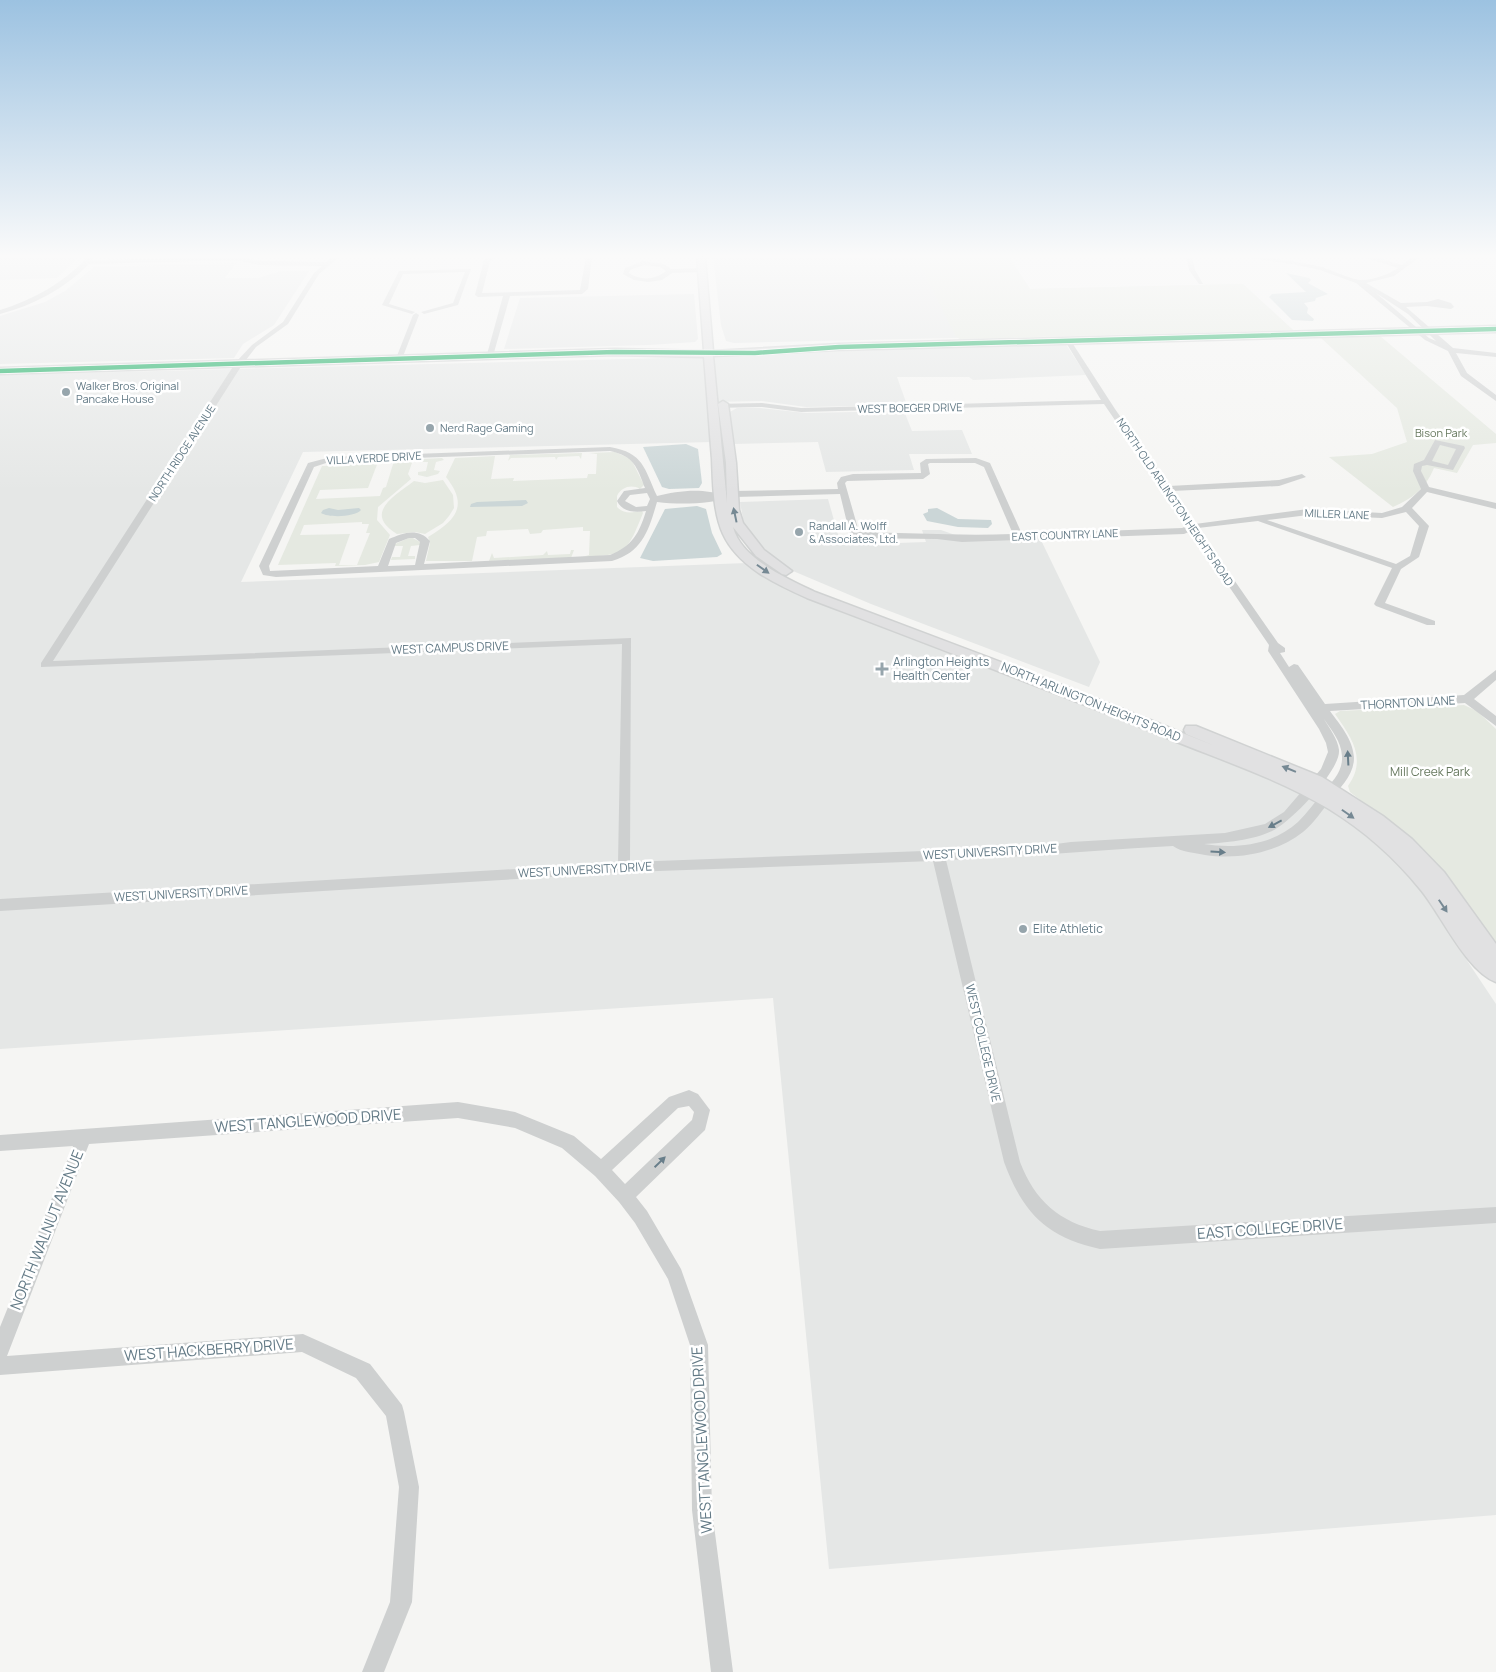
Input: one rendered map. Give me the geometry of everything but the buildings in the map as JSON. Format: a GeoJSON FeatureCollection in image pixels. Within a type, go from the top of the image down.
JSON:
{"type":"FeatureCollection","features":[{"type":"Feature","properties":{"kind":"main road"},"geometry":{"type":"LineString","coordinates":[[686,347],[702,340],[702,335]]}},
{"type":"Feature","properties":{"kind":"main road","name":"NORTH ARLINGTON HEIGHTS ROAD"},"geometry":{"type":"LineString","coordinates":[[707,335],[710,374],[719,406]]}},
{"type":"Feature","properties":{"kind":"main road","name":"NORTH ARLINGTON HEIGHTS ROAD"},"geometry":{"type":"LineString","coordinates":[[718,335],[719,406],[727,496],[743,534],[760,553],[784,570],[803,580],[1229,744],[1329,794],[1391,832],[1438,877],[1496,958]]}},
{"type":"Feature","properties":{"kind":"main road"},"geometry":{"type":"LineString","coordinates":[[615,352],[708,349],[719,343],[811,350],[839,347],[1266,335]]}},
{"type":"Feature","properties":{"kind":"main road"},"geometry":{"type":"LineString","coordinates":[[0,371],[603,353],[686,347],[708,349]]}},
{"type":"Feature","properties":{"kind":"main road"},"geometry":{"type":"LineString","coordinates":[[603,353],[638,357],[695,358],[702,361],[710,374]]}},
{"type":"Feature","properties":{"kind":"main road","name":"NORTH ARLINGTON HEIGHTS ROAD"},"geometry":{"type":"LineString","coordinates":[[1329,794],[1371,830],[1424,881],[1481,963],[1496,974]]}},
{"type":"Feature","properties":{"kind":"street","name":"NORTH RIDGE AVENUE"},"geometry":{"type":"LineString","coordinates":[[45,665],[239,364],[254,346],[269,335]]}},
{"type":"Feature","properties":{"kind":"street"},"geometry":{"type":"LineString","coordinates":[[398,359],[407,335]]}},
{"type":"Feature","properties":{"kind":"street"},"geometry":{"type":"LineString","coordinates":[[489,356],[495,335]]}},
{"type":"Feature","properties":{"kind":"street"},"geometry":{"type":"LineString","coordinates":[[1424,335],[1441,347],[1451,350],[1496,355]]}},
{"type":"Feature","properties":{"kind":"street"},"geometry":{"type":"LineString","coordinates":[[1434,335],[1451,350],[1464,374],[1496,399]]}},
{"type":"Feature","properties":{"kind":"street"},"geometry":{"type":"LineString","coordinates":[[1078,356],[1081,355],[1076,345],[1079,340]]}},
{"type":"Feature","properties":{"kind":"street","name":"NORTH OLD ARLINGTON HEIGHTS ROAD"},"geometry":{"type":"LineString","coordinates":[[1068,341],[1165,489],[1274,645],[1282,651],[1316,708],[1332,743],[1334,752],[1326,771],[1313,786]]}},
{"type":"Feature","properties":{"kind":"street","name":"WEST BOEGER DRIVE"},"geometry":{"type":"LineString","coordinates":[[719,406],[762,405],[801,410],[1107,402]]}},
{"type":"Feature","properties":{"kind":"street","name":"VILLA VERDE DRIVE"},"geometry":{"type":"LineString","coordinates":[[624,450],[633,455],[652,504],[642,540],[627,553],[612,558],[419,568],[266,573],[264,566],[311,465],[331,459],[624,450]]}},
{"type":"Feature","properties":{"kind":"street"},"geometry":{"type":"LineString","coordinates":[[648,490],[627,493],[621,501],[628,508],[635,510],[669,501],[727,496],[842,491],[841,482],[849,477],[922,476],[926,474],[924,463],[929,461],[976,460],[987,466],[1018,537]]}},
{"type":"Feature","properties":{"kind":"street"},"geometry":{"type":"LineString","coordinates":[[1427,462],[1418,464],[1417,471],[1425,489],[1496,506]]}},
{"type":"Feature","properties":{"kind":"street"},"geometry":{"type":"LineString","coordinates":[[1165,489],[1279,483],[1302,477]]}},
{"type":"Feature","properties":{"kind":"street","name":"MILLER LANE"},"geometry":{"type":"LineString","coordinates":[[1191,526],[1260,520],[1305,512],[1332,512],[1366,516],[1393,514],[1416,502],[1425,489]]}},
{"type":"Feature","properties":{"kind":"street","name":"EAST COUNTRY LANE"},"geometry":{"type":"LineString","coordinates":[[842,491],[855,535],[937,536],[962,539],[1184,531],[1191,526]]}},
{"type":"Feature","properties":{"kind":"street"},"geometry":{"type":"LineString","coordinates":[[1406,507],[1424,526],[1414,557],[1397,567],[1379,604],[1431,623]]}},
{"type":"Feature","properties":{"kind":"street"},"geometry":{"type":"LineString","coordinates":[[1260,520],[1397,567]]}},
{"type":"Feature","properties":{"kind":"street"},"geometry":{"type":"LineString","coordinates":[[382,569],[392,541],[406,535],[416,535],[425,541],[419,568]]}},
{"type":"Feature","properties":{"kind":"street","name":"WEST CAMPUS DRIVE"},"geometry":{"type":"LineString","coordinates":[[45,665],[627,640],[624,867]]}},
{"type":"Feature","properties":{"kind":"street","name":"THORNTON LANE"},"geometry":{"type":"LineString","coordinates":[[1316,708],[1467,699],[1496,674]]}},
{"type":"Feature","properties":{"kind":"street"},"geometry":{"type":"LineString","coordinates":[[1467,699],[1496,722]]}},
{"type":"Feature","properties":{"kind":"street","name":"NORTH OLD ARLINGTON HEIGHTS ROAD"},"geometry":{"type":"LineString","coordinates":[[1170,842],[1202,851],[1236,853],[1274,844],[1299,828],[1346,772],[1348,753],[1344,740],[1316,708]]}},
{"type":"Feature","properties":{"kind":"street","name":"WEST UNIVERSITY DRIVE"},"geometry":{"type":"LineString","coordinates":[[0,905],[624,867],[1033,852],[1071,847],[1225,838],[1268,828],[1288,815],[1313,786]]}},
{"type":"Feature","properties":{"kind":"street","name":"WEST COLLEGE DRIVE"},"geometry":{"type":"LineString","coordinates":[[938,855],[992,1086],[1014,1167],[1027,1196],[1049,1220]]}},
{"type":"Feature","properties":{"kind":"street"},"geometry":{"type":"LineString","coordinates":[[601,1170],[674,1102],[689,1098],[698,1103],[702,1110],[699,1124],[624,1196]]}},
{"type":"Feature","properties":{"kind":"street","name":"WEST TANGLEWOOD DRIVE"},"geometry":{"type":"LineString","coordinates":[[0,1143],[458,1110],[515,1120],[568,1142],[601,1170],[641,1217],[675,1274],[699,1345],[702,1510],[722,1672]]}},
{"type":"Feature","properties":{"kind":"street","name":"NORTH WALNUT AVENUE"},"geometry":{"type":"LineString","coordinates":[[0,1350],[84,1138]]}},
{"type":"Feature","properties":{"kind":"street","name":"EAST COLLEGE DRIVE"},"geometry":{"type":"LineString","coordinates":[[1049,1220],[1080,1236],[1100,1240],[1496,1215]]}},
{"type":"Feature","properties":{"kind":"street","name":"WEST HACKBERRY DRIVE"},"geometry":{"type":"LineString","coordinates":[[0,1366],[303,1343],[362,1372],[395,1412],[409,1487],[401,1602],[373,1672]]}},
{"type":"Feature","properties":{"kind":"shaded area"},"geometry":{"type":"Polygon","coordinates":[[[0,335],[258,335],[243,344],[234,358],[0,364],[0,335]]]}},
{"type":"Feature","properties":{"kind":"shaded area"},"geometry":{"type":"Polygon","coordinates":[[[508,335],[698,335],[698,339],[695,342],[649,345],[504,349],[508,335]]]}},
{"type":"Feature","properties":{"kind":"shaded area"},"geometry":{"type":"Polygon","coordinates":[[[724,335],[1077,335],[734,343],[726,341],[724,335]]]}},
{"type":"Feature","properties":{"kind":"shaded area"},"geometry":{"type":"Polygon","coordinates":[[[1065,343],[1086,375],[973,380],[969,377],[897,377],[907,405],[806,407],[762,401],[709,402],[712,442],[303,452],[241,582],[747,563],[1006,672],[1292,786],[1337,814],[1383,850],[1412,878],[1496,1004],[1496,1515],[829,1569],[773,998],[0,1049],[0,375],[666,358],[1065,343]]]}},
{"type":"Feature","properties":{"kind":"shaded area"},"geometry":{"type":"Polygon","coordinates":[[[737,408],[760,408],[806,413],[904,411],[912,431],[962,430],[972,454],[909,454],[914,470],[826,472],[818,442],[733,444],[728,413],[737,408]]]}},
{"type":"Feature","properties":{"kind":"shaded area"},"geometry":{"type":"Polygon","coordinates":[[[686,444],[698,449],[702,483],[699,488],[669,489],[662,487],[643,447],[686,444]]]}},
{"type":"Feature","properties":{"kind":"shaded area"},"geometry":{"type":"Polygon","coordinates":[[[828,499],[841,545],[926,542],[922,530],[941,530],[958,536],[1038,534],[1100,662],[1089,687],[871,604],[786,568],[755,540],[744,524],[740,502],[828,499]]]}},
{"type":"Feature","properties":{"kind":"shaded area"},"geometry":{"type":"Polygon","coordinates":[[[526,500],[528,503],[522,506],[470,507],[471,504],[477,502],[526,500]]]}},
{"type":"Feature","properties":{"kind":"shaded area"},"geometry":{"type":"Polygon","coordinates":[[[697,506],[706,509],[712,533],[722,554],[717,557],[653,561],[640,558],[665,509],[697,506]]]}},
{"type":"Feature","properties":{"kind":"shaded area"},"geometry":{"type":"Polygon","coordinates":[[[329,508],[338,510],[359,508],[361,510],[342,516],[330,516],[321,513],[329,508]]]}},
{"type":"Feature","properties":{"kind":"shaded area"},"geometry":{"type":"Polygon","coordinates":[[[937,508],[958,519],[991,520],[992,524],[988,528],[958,527],[927,521],[923,514],[928,512],[928,509],[937,508]]]}},
{"type":"Feature","properties":{"kind":"green space"},"geometry":{"type":"Polygon","coordinates":[[[955,335],[1107,335],[960,339],[955,335]]]}},
{"type":"Feature","properties":{"kind":"green space","name":"Bison Park"},"geometry":{"type":"Polygon","coordinates":[[[1380,336],[1496,434],[1496,443],[1473,445],[1457,473],[1434,468],[1418,492],[1393,507],[1329,457],[1372,454],[1407,442],[1397,408],[1321,338],[1380,336]]]}},
{"type":"Feature","properties":{"kind":"green space"},"geometry":{"type":"Polygon","coordinates":[[[615,452],[631,459],[644,485],[640,489],[627,487],[621,490],[617,496],[617,507],[620,510],[629,512],[642,511],[643,513],[633,536],[623,549],[608,555],[582,557],[589,555],[590,531],[583,531],[583,527],[543,530],[541,533],[530,534],[528,529],[487,531],[486,536],[477,537],[472,561],[426,561],[430,543],[428,537],[446,525],[456,512],[457,496],[446,477],[455,458],[495,456],[491,479],[514,478],[513,481],[587,478],[588,474],[596,474],[597,454],[589,453],[615,452]]]}},
{"type":"Feature","properties":{"kind":"green space"},"geometry":{"type":"Polygon","coordinates":[[[582,453],[581,459],[579,456],[558,457],[556,460],[555,457],[511,458],[508,461],[510,455],[582,453]]]}},
{"type":"Feature","properties":{"kind":"green space"},"geometry":{"type":"Polygon","coordinates":[[[442,458],[444,460],[436,462],[434,470],[440,471],[438,474],[427,477],[418,475],[418,472],[426,471],[428,462],[422,462],[423,459],[442,458]]]}},
{"type":"Feature","properties":{"kind":"green space"},"geometry":{"type":"Polygon","coordinates":[[[413,460],[408,474],[411,479],[378,507],[377,520],[390,535],[379,562],[365,565],[335,566],[336,563],[278,565],[322,466],[372,464],[373,461],[413,460]],[[394,461],[378,462],[368,488],[320,490],[316,499],[380,496],[383,488],[386,487],[394,461]],[[362,522],[304,525],[300,535],[350,534],[339,565],[357,565],[370,533],[366,533],[369,524],[362,524],[362,522]]]}},
{"type":"Feature","properties":{"kind":"green space"},"geometry":{"type":"Polygon","coordinates":[[[443,480],[453,495],[454,508],[443,523],[425,534],[415,532],[397,534],[387,526],[382,519],[382,512],[391,498],[414,481],[425,483],[443,480]]]}},
{"type":"Feature","properties":{"kind":"green space"},"geometry":{"type":"Polygon","coordinates":[[[411,537],[420,542],[420,545],[411,546],[408,556],[415,556],[415,559],[391,560],[392,557],[400,557],[403,546],[394,546],[395,544],[411,537]]]}},
{"type":"Feature","properties":{"kind":"green space"},"geometry":{"type":"Polygon","coordinates":[[[571,550],[574,550],[571,558],[489,561],[492,553],[494,558],[543,555],[547,551],[548,555],[570,554],[571,550]]]}},
{"type":"Feature","properties":{"kind":"green space","name":"Mill Creek Park"},"geometry":{"type":"Polygon","coordinates":[[[1464,705],[1477,711],[1496,729],[1496,945],[1386,820],[1350,792],[1348,786],[1354,776],[1357,758],[1352,740],[1335,714],[1340,711],[1464,705]]]}},
{"type":"Feature","properties":{"kind":"transit line"},"geometry":{"type":"LineString","coordinates":[[0,371],[615,352],[755,353],[839,347],[1276,335]]}},
{"type":"Feature","properties":{"kind":"place","name":"Walker Bros. Original Pancake House"},"geometry":{"type":"Point","coordinates":[66,392]}},
{"type":"Feature","properties":{"kind":"place","name":"Nerd Rage Gaming"},"geometry":{"type":"Point","coordinates":[430,428]}},
{"type":"Feature","properties":{"kind":"place","name":"Randall A. Wolff & Associates, Ltd."},"geometry":{"type":"Point","coordinates":[799,532]}},
{"type":"Feature","properties":{"kind":"place","name":"Arlington Heights Health Center"},"geometry":{"type":"Point","coordinates":[882,669]}},
{"type":"Feature","properties":{"kind":"place","name":"Elite Athletic"},"geometry":{"type":"Point","coordinates":[1023,929]}}]}
